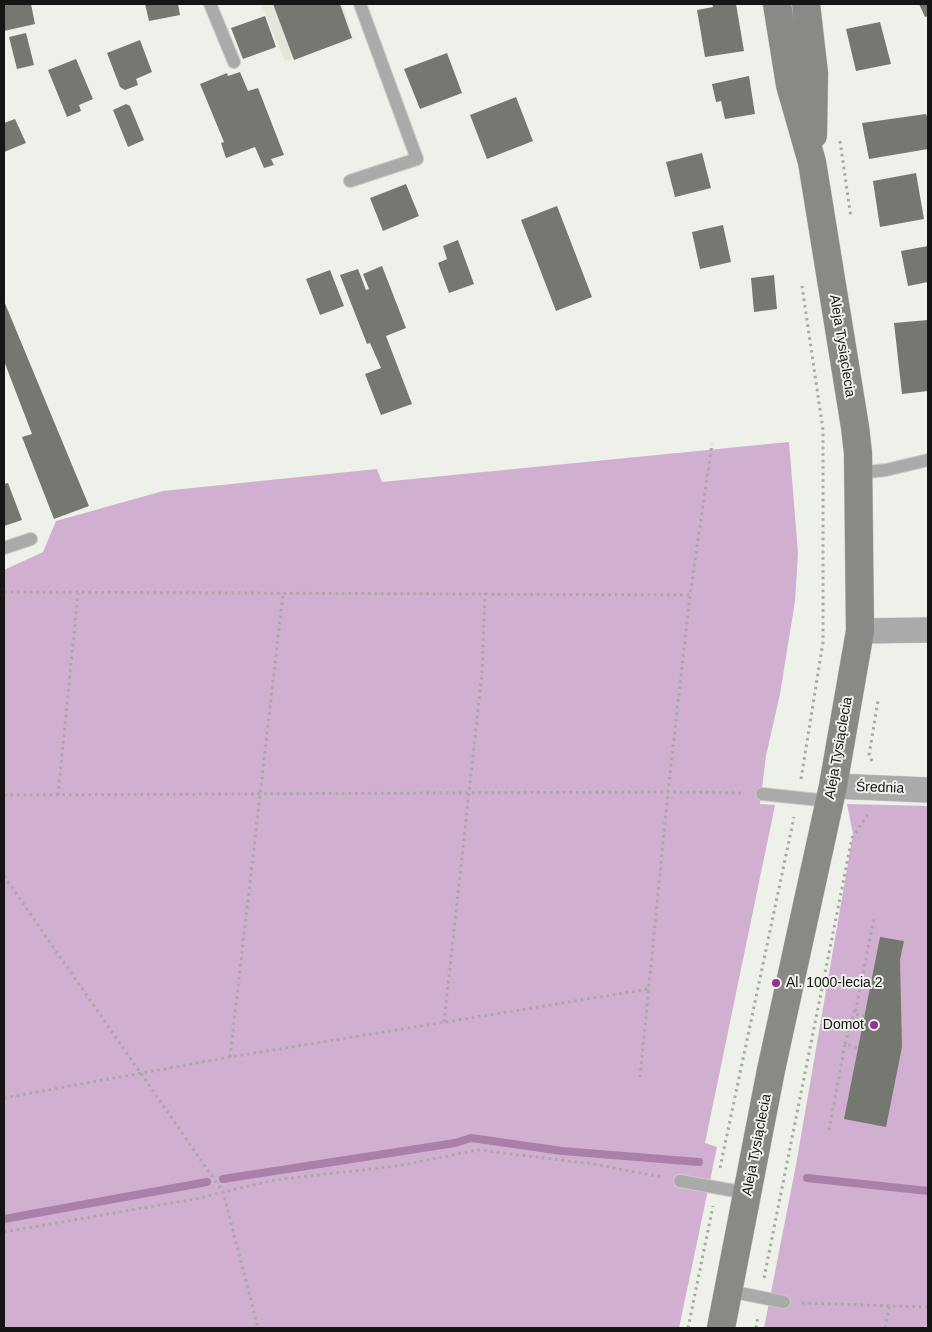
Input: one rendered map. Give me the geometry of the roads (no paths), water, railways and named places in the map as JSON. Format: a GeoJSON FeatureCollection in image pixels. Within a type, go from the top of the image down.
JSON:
{"type":"FeatureCollection","features":[{"type":"Feature","properties":{"kind":"street","name":"Aleja Tysiąclecia"},"geometry":{"type":"LineString","coordinates":[[721,1328],[747,1193],[831,793],[860,630],[858,473],[854,427],[812,162],[790,85],[777,4]]}},
{"type":"Feature","properties":{"kind":"street","name":"Aleja Tysiąclecia"},"geometry":{"type":"LineString","coordinates":[[806,4],[814,72],[812,162]]}},
{"type":"Feature","properties":{"kind":"street"},"geometry":{"type":"LineString","coordinates":[[860,630],[928,630]]}},
{"type":"Feature","properties":{"kind":"street","name":"Średnia"},"geometry":{"type":"LineString","coordinates":[[831,793],[879,788],[928,790]]}},
{"type":"Feature","properties":{"kind":"lane"},"geometry":{"type":"LineString","coordinates":[[210,4],[234,62]]}},
{"type":"Feature","properties":{"kind":"lane"},"geometry":{"type":"LineString","coordinates":[[350,180],[417,159],[360,4]]}},
{"type":"Feature","properties":{"kind":"lane"},"geometry":{"type":"LineString","coordinates":[[858,473],[886,470],[928,460]]}},
{"type":"Feature","properties":{"kind":"lane"},"geometry":{"type":"LineString","coordinates":[[4,548],[31,539]]}},
{"type":"Feature","properties":{"kind":"lane"},"geometry":{"type":"LineString","coordinates":[[762,794],[798,797],[831,793]]}},
{"type":"Feature","properties":{"kind":"lane"},"geometry":{"type":"LineString","coordinates":[[680,1181],[747,1193]]}},
{"type":"Feature","properties":{"kind":"lane"},"geometry":{"type":"LineString","coordinates":[[729,1291],[784,1302]]}},
{"type":"Feature","properties":{"kind":"waterway"},"geometry":{"type":"LineString","coordinates":[[223,1179],[455,1143],[471,1138],[562,1151],[699,1162]]}},
{"type":"Feature","properties":{"kind":"waterway"},"geometry":{"type":"LineString","coordinates":[[807,1178],[928,1191]]}},
{"type":"Feature","properties":{"kind":"waterway"},"geometry":{"type":"LineString","coordinates":[[4,1219],[207,1182]]}},
{"type":"Feature","properties":{"kind":"place","name":"Al. 1000-lecia 2"},"geometry":{"type":"Point","coordinates":[776,983]}},
{"type":"Feature","properties":{"kind":"place","name":"Domot"},"geometry":{"type":"Point","coordinates":[874,1025]}}]}
